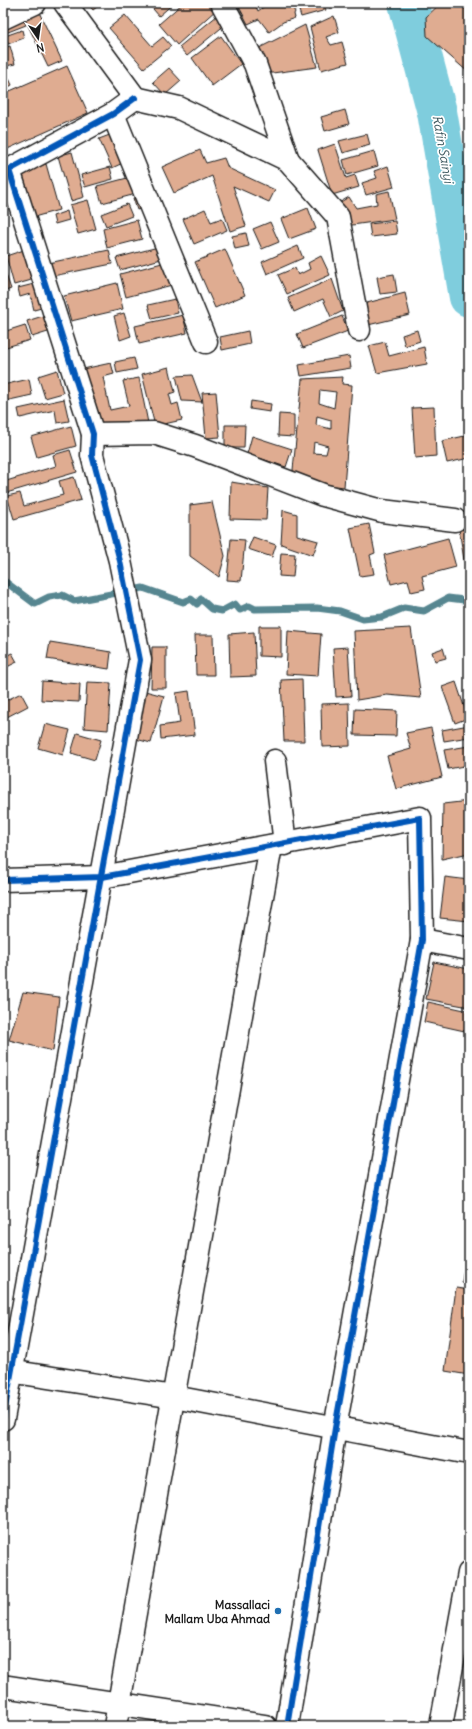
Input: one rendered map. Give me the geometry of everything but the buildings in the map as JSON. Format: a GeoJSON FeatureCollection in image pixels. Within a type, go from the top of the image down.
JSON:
{"type":"FeatureCollection","features":[{"type":"Feature","properties":{"kind":"street"},"geometry":{"type":"LineString","coordinates":[[3,18],[35,3]]}},
{"type":"Feature","properties":{"kind":"street"},"geometry":{"type":"LineString","coordinates":[[65,3],[135,98],[179,108],[288,160]]}},
{"type":"Feature","properties":{"kind":"street"},"geometry":{"type":"LineString","coordinates":[[222,3],[255,64],[288,160],[338,217],[359,330]]}},
{"type":"Feature","properties":{"kind":"street"},"geometry":{"type":"LineString","coordinates":[[3,1419],[7,1370],[102,877],[140,660],[134,623],[120,560],[92,455],[93,434],[9,170],[113,114],[135,98]]}},
{"type":"Feature","properties":{"kind":"street"},"geometry":{"type":"LineString","coordinates":[[113,114],[206,342]]}},
{"type":"Feature","properties":{"kind":"street"},"geometry":{"type":"LineString","coordinates":[[93,434],[154,433],[195,446],[323,495],[382,511],[455,520]]}},
{"type":"Feature","properties":{"kind":"street"},"geometry":{"type":"LineString","coordinates":[[115,1726],[174,1397],[278,845],[275,761]]}},
{"type":"Feature","properties":{"kind":"street"},"geometry":{"type":"LineString","coordinates":[[3,880],[102,877],[420,818],[422,940],[335,1428],[287,1726]]}},
{"type":"Feature","properties":{"kind":"street"},"geometry":{"type":"LineString","coordinates":[[422,940],[469,948]]}},
{"type":"Feature","properties":{"kind":"street"},"geometry":{"type":"LineString","coordinates":[[7,1370],[174,1397],[469,1453]]}},
{"type":"Feature","properties":{"kind":"street"},"geometry":{"type":"LineString","coordinates":[[441,1726],[469,1573]]}},
{"type":"Feature","properties":{"kind":"street"},"geometry":{"type":"LineString","coordinates":[[3,1686],[265,1726]]}},
{"type":"Feature","properties":{"kind":"waterway","name":"Rafin Sainyi"},"geometry":{"type":"LineString","coordinates":[[408,3],[437,112],[469,297]]}},
{"type":"Feature","properties":{"kind":"waterway"},"geometry":{"type":"LineString","coordinates":[[3,580],[35,604],[49,597],[62,595],[74,601],[143,588],[183,602],[191,599],[197,604],[201,599],[212,609],[222,611],[235,604],[240,610],[249,606],[255,609],[317,608],[340,611],[363,619],[382,617],[404,608],[424,611],[448,598],[464,600],[469,599]]}},
{"type":"Feature","properties":{"kind":"cycle path"},"geometry":{"type":"LineString","coordinates":[[3,1419],[140,660],[120,561],[92,455],[93,434],[9,170],[113,114],[135,98]]}},
{"type":"Feature","properties":{"kind":"cycle path"},"geometry":{"type":"LineString","coordinates":[[3,880],[102,877],[420,818],[422,940],[335,1428],[287,1726]]}},
{"type":"Feature","properties":{"kind":"place","name":"Massallaci Mallam Uba Ahmad"},"geometry":{"type":"Point","coordinates":[278,1611]}}]}
